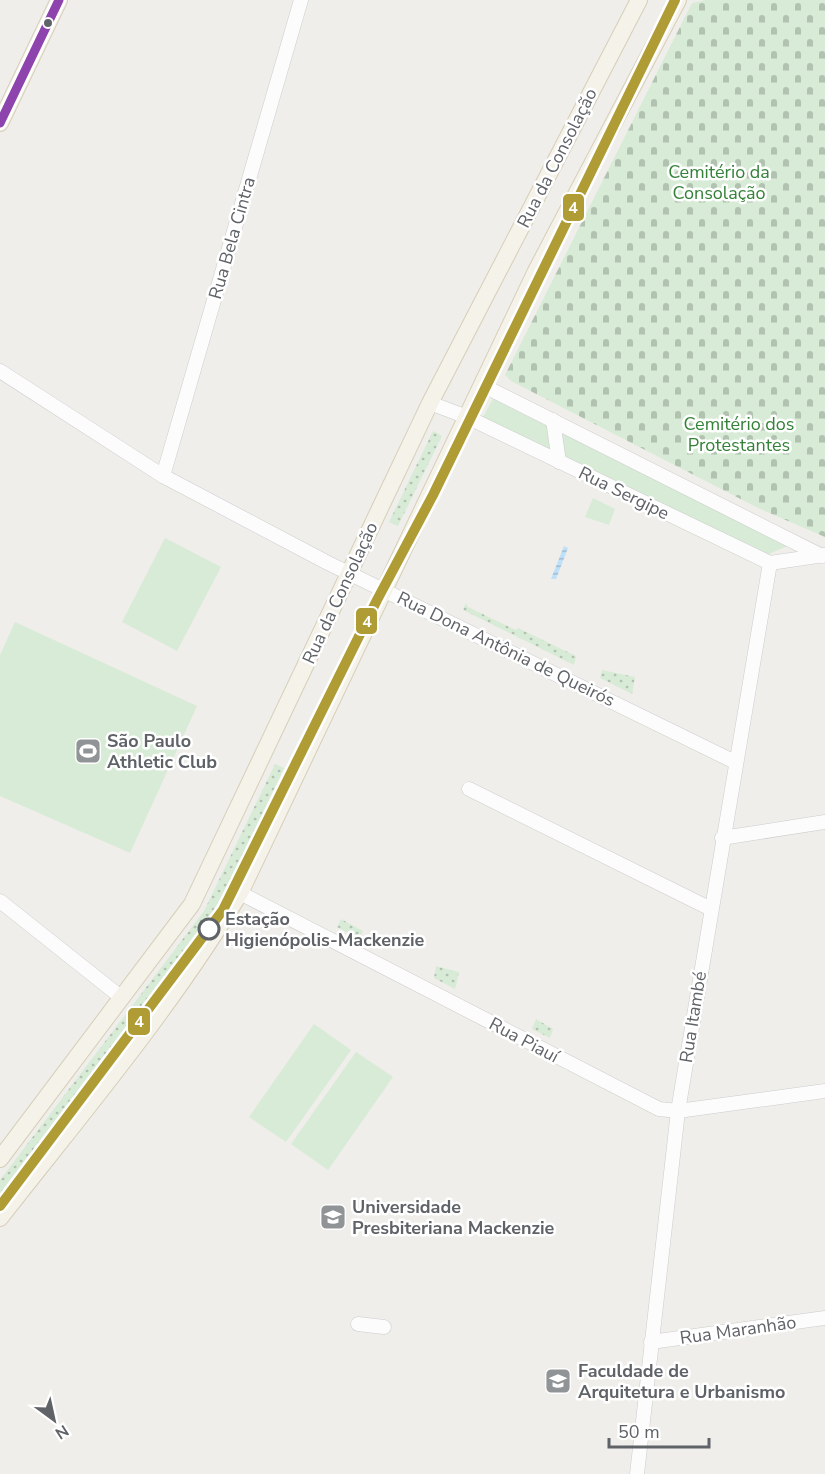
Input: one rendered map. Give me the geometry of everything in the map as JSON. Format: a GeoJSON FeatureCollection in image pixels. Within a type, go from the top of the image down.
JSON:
{"type":"FeatureCollection","features":[{"type":"Feature","properties":{"kind":"main road"},"geometry":{"type":"LineString","coordinates":[[0,123],[59,0]]}},
{"type":"Feature","properties":{"kind":"main road","name":"Rua da Consolação"},"geometry":{"type":"LineString","coordinates":[[0,1159],[172,932],[204,881],[430,403],[639,0]]}},
{"type":"Feature","properties":{"kind":"main road","name":"Rua da Consolação"},"geometry":{"type":"LineString","coordinates":[[0,1218],[180,985],[211,942],[240,893],[536,271],[678,0]]}},
{"type":"Feature","properties":{"kind":"street","name":"Rua Bela Cintra"},"geometry":{"type":"LineString","coordinates":[[164,476],[301,0]]}},
{"type":"Feature","properties":{"kind":"street","name":"Rua Dona Antônia de Queirós"},"geometry":{"type":"LineString","coordinates":[[0,371],[164,476],[349,573],[735,762]]}},
{"type":"Feature","properties":{"kind":"street","name":"Rua Sergipe"},"geometry":{"type":"LineString","coordinates":[[482,385],[824,555]]}},
{"type":"Feature","properties":{"kind":"street","name":"Rua Sergipe"},"geometry":{"type":"LineString","coordinates":[[430,403],[467,417],[770,563],[824,555]]}},
{"type":"Feature","properties":{"kind":"street"},"geometry":{"type":"LineString","coordinates":[[553,420],[559,462]]}},
{"type":"Feature","properties":{"kind":"street","name":"Rua Itambé"},"geometry":{"type":"LineString","coordinates":[[638,1474],[678,1111],[722,838],[770,563]]}},
{"type":"Feature","properties":{"kind":"street"},"geometry":{"type":"LineString","coordinates":[[469,789],[711,909]]}},
{"type":"Feature","properties":{"kind":"street"},"geometry":{"type":"LineString","coordinates":[[722,838],[825,822]]}},
{"type":"Feature","properties":{"kind":"street","name":"Rua Piauí"},"geometry":{"type":"LineString","coordinates":[[240,893],[658,1109],[678,1111],[825,1091]]}},
{"type":"Feature","properties":{"kind":"street"},"geometry":{"type":"LineString","coordinates":[[0,901],[123,998]]}},
{"type":"Feature","properties":{"kind":"street","name":"Rua Maranhão"},"geometry":{"type":"LineString","coordinates":[[651,1342],[825,1318]]}},
{"type":"Feature","properties":{"kind":"street"},"geometry":{"type":"LineString","coordinates":[[358,1324],[384,1327]]}},
{"type":"Feature","properties":{"kind":"green space","name":"Cemitério da Consolação"},"geometry":{"type":"Polygon","coordinates":[[[706,0],[825,0],[825,537],[758,508],[511,381],[505,375],[692,3],[706,0]]]}},
{"type":"Feature","properties":{"kind":"green space"},"geometry":{"type":"Polygon","coordinates":[[[495,395],[550,423],[556,453],[483,417],[495,395]]]}},
{"type":"Feature","properties":{"kind":"green space"},"geometry":{"type":"Polygon","coordinates":[[[557,425],[790,545],[764,556],[562,455],[557,425]]]}},
{"type":"Feature","properties":{"kind":"green space"},"geometry":{"type":"Polygon","coordinates":[[[433,431],[442,436],[398,526],[389,522],[433,431]]]}},
{"type":"Feature","properties":{"kind":"green space"},"geometry":{"type":"Polygon","coordinates":[[[593,498],[615,509],[609,525],[585,517],[593,498]]]}},
{"type":"Feature","properties":{"kind":"green space"},"geometry":{"type":"Polygon","coordinates":[[[165,538],[221,567],[177,651],[122,622],[165,538]]]}},
{"type":"Feature","properties":{"kind":"green space"},"geometry":{"type":"Polygon","coordinates":[[[466,603],[468,607],[576,656],[574,665],[463,610],[466,603]]]}},
{"type":"Feature","properties":{"kind":"green space","name":"São Paulo Athletic Club"},"geometry":{"type":"Polygon","coordinates":[[[15,622],[197,706],[130,853],[0,796],[0,655],[15,622]]]}},
{"type":"Feature","properties":{"kind":"green space"},"geometry":{"type":"Polygon","coordinates":[[[602,670],[635,677],[632,694],[600,678],[602,670]]]}},
{"type":"Feature","properties":{"kind":"green space"},"geometry":{"type":"Polygon","coordinates":[[[275,764],[284,768],[235,872],[206,924],[0,1195],[0,1180],[204,911],[275,764]]]}},
{"type":"Feature","properties":{"kind":"green space"},"geometry":{"type":"Polygon","coordinates":[[[341,919],[363,931],[359,939],[337,927],[341,919]]]}},
{"type":"Feature","properties":{"kind":"green space"},"geometry":{"type":"Polygon","coordinates":[[[436,966],[459,972],[455,989],[434,978],[436,966]]]}},
{"type":"Feature","properties":{"kind":"green space"},"geometry":{"type":"Polygon","coordinates":[[[536,1019],[553,1029],[550,1038],[532,1029],[536,1019]]]}},
{"type":"Feature","properties":{"kind":"green space"},"geometry":{"type":"Polygon","coordinates":[[[314,1024],[351,1050],[286,1142],[249,1117],[314,1024]]]}},
{"type":"Feature","properties":{"kind":"green space"},"geometry":{"type":"Polygon","coordinates":[[[356,1052],[393,1077],[328,1170],[291,1144],[356,1052]]]}},
{"type":"Feature","properties":{"kind":"water"},"geometry":{"type":"Polygon","coordinates":[[[564,546],[568,548],[556,579],[551,579],[564,546]]]}},
{"type":"Feature","properties":{"kind":"transit line"},"geometry":{"type":"LineString","coordinates":[[0,123],[59,0]]}},
{"type":"Feature","properties":{"kind":"transit line","name":"4"},"geometry":{"type":"LineString","coordinates":[[0,1206],[223,910],[377,600],[433,495],[675,0]]}},
{"type":"Feature","properties":{"kind":"place","name":"São Paulo Athletic Club"},"geometry":{"type":"Point","coordinates":[88,751]}},
{"type":"Feature","properties":{"kind":"place","name":"Estação Higienópolis-Mackenzie"},"geometry":{"type":"Point","coordinates":[209,929]}},
{"type":"Feature","properties":{"kind":"place","name":"Universidade Presbiteriana Mackenzie"},"geometry":{"type":"Point","coordinates":[333,1217]}},
{"type":"Feature","properties":{"kind":"place","name":"Faculdade de Arquitetura e Urbanismo"},"geometry":{"type":"Point","coordinates":[558,1381]}},
{"type":"Feature","properties":{"kind":"park label","name":"Cemitério dos Protestantes"},"geometry":{"type":"Point","coordinates":[739,434]}}]}
